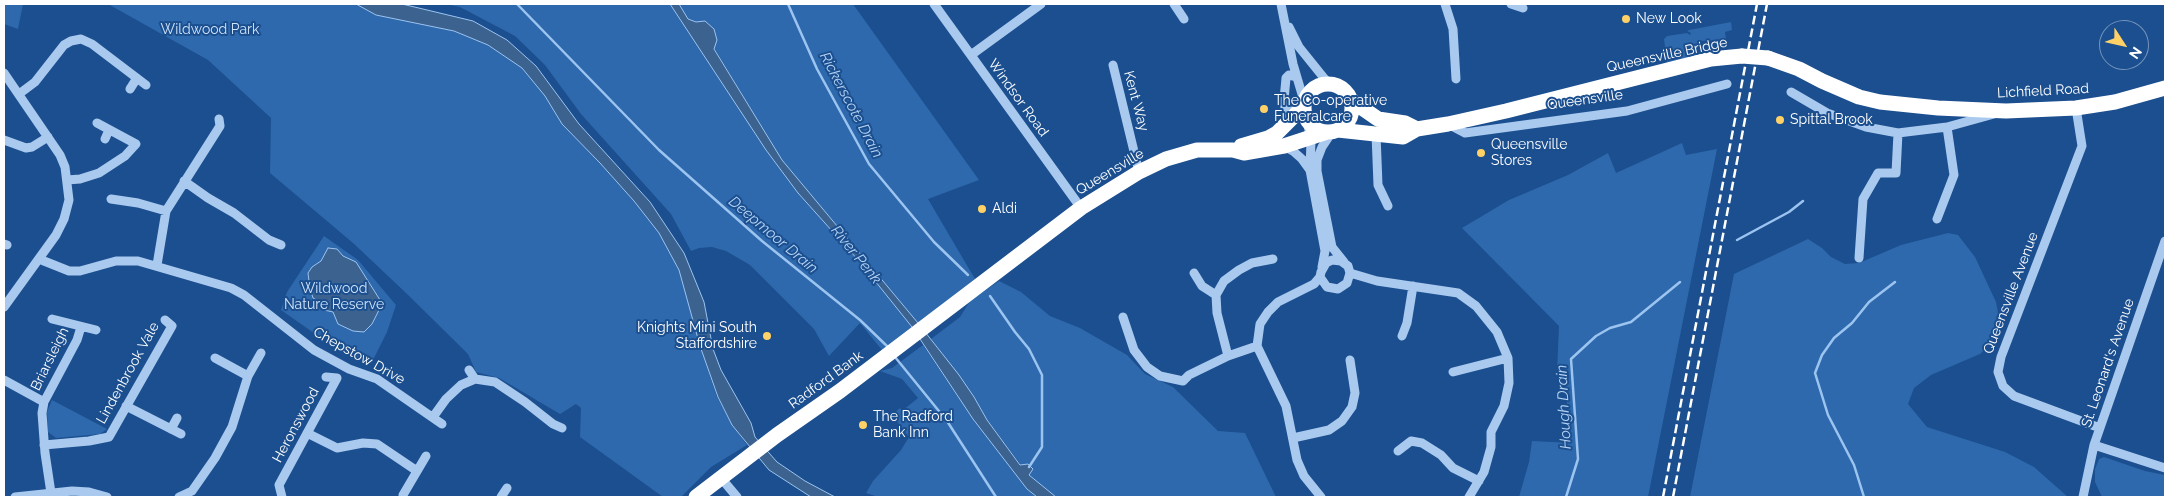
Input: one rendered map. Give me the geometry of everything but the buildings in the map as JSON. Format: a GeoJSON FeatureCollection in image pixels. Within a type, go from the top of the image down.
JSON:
{"type":"FeatureCollection","features":[{"type":"Feature","properties":{"kind":"highway","name":"Queensville Bridge"},"geometry":{"type":"LineString","coordinates":[[1333,131],[1403,137],[1417,129],[1448,124],[1683,65],[1729,56],[1768,58],[1799,69],[1859,97],[1880,102],[1938,108],[1979,109]]}},
{"type":"Feature","properties":{"kind":"highway"},"geometry":{"type":"LineString","coordinates":[[1233,150],[1277,133],[1303,110],[1313,88],[1328,83],[1344,89],[1352,101],[1378,120],[1405,123],[1417,129]]}},
{"type":"Feature","properties":{"kind":"highway","name":"Lichfield Road"},"geometry":{"type":"LineString","coordinates":[[1979,109],[2006,111],[2076,108],[2123,100],[2165,88]]}},
{"type":"Feature","properties":{"kind":"highway"},"geometry":{"type":"LineString","coordinates":[[1303,110],[1316,129],[1333,131],[1347,123],[1351,117],[1352,101]]}},
{"type":"Feature","properties":{"kind":"highway","name":"Queensville"},"geometry":{"type":"LineString","coordinates":[[975,288],[1081,208],[1139,172],[1166,159],[1197,150],[1233,150],[1244,154],[1284,146],[1310,136],[1333,131]]}},
{"type":"Feature","properties":{"kind":"highway","name":"Radford Bank"},"geometry":{"type":"LineString","coordinates":[[696,497],[777,435],[824,404],[975,288]]}},
{"type":"Feature","properties":{"kind":"street","name":"Windsor Road"},"geometry":{"type":"LineString","coordinates":[[934,4],[1081,208]]}},
{"type":"Feature","properties":{"kind":"street"},"geometry":{"type":"LineString","coordinates":[[971,55],[1041,4]]}},
{"type":"Feature","properties":{"kind":"street"},"geometry":{"type":"LineString","coordinates":[[1174,4],[1184,19]]}},
{"type":"Feature","properties":{"kind":"street"},"geometry":{"type":"LineString","coordinates":[[1281,4],[1310,136],[1310,170],[1325,251],[1317,280],[1278,302],[1268,312],[1260,324],[1257,346],[1286,406],[1297,460],[1304,476],[1321,497]]}},
{"type":"Feature","properties":{"kind":"street"},"geometry":{"type":"LineString","coordinates":[[1447,4],[1453,29],[1456,79]]}},
{"type":"Feature","properties":{"kind":"street"},"geometry":{"type":"LineString","coordinates":[[1513,4],[1523,8]]}},
{"type":"Feature","properties":{"kind":"street"},"geometry":{"type":"LineString","coordinates":[[1285,20],[1299,47],[1328,83]]}},
{"type":"Feature","properties":{"kind":"street"},"geometry":{"type":"LineString","coordinates":[[19,94],[35,82],[64,45],[71,41],[82,39],[92,44],[146,85]]}},
{"type":"Feature","properties":{"kind":"street","name":"Kent Way"},"geometry":{"type":"LineString","coordinates":[[1113,65],[1139,172]]}},
{"type":"Feature","properties":{"kind":"street"},"geometry":{"type":"LineString","coordinates":[[4,73],[60,155],[67,180],[69,200],[64,219],[56,235],[4,306]]}},
{"type":"Feature","properties":{"kind":"street"},"geometry":{"type":"LineString","coordinates":[[1296,77],[1289,75],[1286,78],[1284,100],[1286,108],[1290,111],[1303,110]]}},
{"type":"Feature","properties":{"kind":"street"},"geometry":{"type":"LineString","coordinates":[[130,88],[137,78]]}},
{"type":"Feature","properties":{"kind":"street","name":"Queensville"},"geometry":{"type":"LineString","coordinates":[[1448,124],[1465,134],[1626,111],[1727,84]]}},
{"type":"Feature","properties":{"kind":"street"},"geometry":{"type":"LineString","coordinates":[[1791,92],[1827,113],[1866,127],[1898,133],[1947,127],[2006,111]]}},
{"type":"Feature","properties":{"kind":"street","name":"Queensville Avenue"},"geometry":{"type":"LineString","coordinates":[[2076,108],[2082,146],[2001,357],[1998,372],[2003,386],[2014,396],[2100,428]]}},
{"type":"Feature","properties":{"kind":"street"},"geometry":{"type":"LineString","coordinates":[[67,180],[80,179],[100,173],[125,156],[136,144],[97,124]]}},
{"type":"Feature","properties":{"kind":"street"},"geometry":{"type":"LineString","coordinates":[[157,265],[166,211],[222,125]]}},
{"type":"Feature","properties":{"kind":"street"},"geometry":{"type":"LineString","coordinates":[[1937,219],[1954,175],[1947,127]]}},
{"type":"Feature","properties":{"kind":"street"},"geometry":{"type":"LineString","coordinates":[[105,139],[109,130]]}},
{"type":"Feature","properties":{"kind":"street"},"geometry":{"type":"LineString","coordinates":[[1333,131],[1322,146],[1317,160],[1317,171],[1332,247],[1350,273],[1360,277],[1458,293],[1476,306],[1497,332],[1508,358],[1509,383],[1504,406],[1491,432],[1491,447],[1479,481],[1470,497]]}},
{"type":"Feature","properties":{"kind":"street"},"geometry":{"type":"LineString","coordinates":[[1859,258],[1863,200],[1878,173],[1896,173],[1898,133]]}},
{"type":"Feature","properties":{"kind":"street"},"geometry":{"type":"LineString","coordinates":[[1376,134],[1378,185],[1388,206]]}},
{"type":"Feature","properties":{"kind":"street"},"geometry":{"type":"LineString","coordinates":[[4,140],[26,148],[32,147],[48,137]]}},
{"type":"Feature","properties":{"kind":"street"},"geometry":{"type":"LineString","coordinates":[[1284,146],[1302,159],[1310,170]]}},
{"type":"Feature","properties":{"kind":"street"},"geometry":{"type":"LineString","coordinates":[[184,181],[234,213],[269,240],[281,245]]}},
{"type":"Feature","properties":{"kind":"street"},"geometry":{"type":"LineString","coordinates":[[111,199],[138,203],[166,211]]}},
{"type":"Feature","properties":{"kind":"street"},"geometry":{"type":"LineString","coordinates":[[266,251],[269,240]]}},
{"type":"Feature","properties":{"kind":"street","name":"St. Leonard's Avenue"},"geometry":{"type":"LineString","coordinates":[[2084,497],[2094,445],[2165,241]]}},
{"type":"Feature","properties":{"kind":"street","name":"Chepstow Drive"},"geometry":{"type":"LineString","coordinates":[[39,259],[69,271],[80,271],[116,261],[138,261],[231,288],[244,295],[314,350],[349,369],[377,379],[442,424]]}},
{"type":"Feature","properties":{"kind":"street"},"geometry":{"type":"LineString","coordinates":[[1228,356],[1217,313],[1216,295],[1224,281],[1239,270],[1252,263],[1273,259]]}},
{"type":"Feature","properties":{"kind":"street"},"geometry":{"type":"LineString","coordinates":[[1322,267],[1332,260],[1344,263]]}},
{"type":"Feature","properties":{"kind":"street"},"geometry":{"type":"LineString","coordinates":[[1194,273],[1202,286],[1216,295]]}},
{"type":"Feature","properties":{"kind":"street"},"geometry":{"type":"LineString","coordinates":[[1347,283],[1350,273]]}},
{"type":"Feature","properties":{"kind":"street"},"geometry":{"type":"LineString","coordinates":[[1317,280],[1327,287],[1338,289],[1360,277]]}},
{"type":"Feature","properties":{"kind":"street"},"geometry":{"type":"LineString","coordinates":[[1402,336],[1407,323],[1413,286]]}},
{"type":"Feature","properties":{"kind":"street"},"geometry":{"type":"LineString","coordinates":[[1124,316],[1134,350],[1147,367],[1160,376],[1183,381],[1188,375],[1228,356],[1257,346]]}},
{"type":"Feature","properties":{"kind":"street","name":"Briarsleigh"},"geometry":{"type":"LineString","coordinates":[[52,319],[96,330]]}},
{"type":"Feature","properties":{"kind":"street","name":"Lindenbrook Vale"},"geometry":{"type":"LineString","coordinates":[[44,445],[90,441],[109,437],[172,326],[165,320]]}},
{"type":"Feature","properties":{"kind":"street","name":"Briarsleigh"},"geometry":{"type":"LineString","coordinates":[[51,493],[44,445],[42,413],[44,402],[77,340],[81,327]]}},
{"type":"Feature","properties":{"kind":"street"},"geometry":{"type":"LineString","coordinates":[[179,497],[192,491],[215,458],[232,428],[248,376],[261,352]]}},
{"type":"Feature","properties":{"kind":"street"},"geometry":{"type":"LineString","coordinates":[[215,358],[248,376]]}},
{"type":"Feature","properties":{"kind":"street"},"geometry":{"type":"LineString","coordinates":[[1453,372],[1508,358]]}},
{"type":"Feature","properties":{"kind":"street"},"geometry":{"type":"LineString","coordinates":[[1293,438],[1329,430],[1342,421],[1352,407],[1355,393],[1350,360]]}},
{"type":"Feature","properties":{"kind":"street"},"geometry":{"type":"LineString","coordinates":[[469,370],[475,378]]}},
{"type":"Feature","properties":{"kind":"street","name":"Heronswood"},"geometry":{"type":"LineString","coordinates":[[282,497],[279,485],[337,378],[326,377]]}},
{"type":"Feature","properties":{"kind":"street"},"geometry":{"type":"LineString","coordinates":[[433,418],[446,398],[461,385],[475,378],[495,382],[525,402],[552,425],[562,428]]}},
{"type":"Feature","properties":{"kind":"street"},"geometry":{"type":"LineString","coordinates":[[4,380],[44,402]]}},
{"type":"Feature","properties":{"kind":"street"},"geometry":{"type":"LineString","coordinates":[[126,406],[181,434]]}},
{"type":"Feature","properties":{"kind":"street"},"geometry":{"type":"LineString","coordinates":[[171,429],[176,418]]}},
{"type":"Feature","properties":{"kind":"street"},"geometry":{"type":"LineString","coordinates":[[307,433],[337,448],[363,443],[377,444],[417,471]]}},
{"type":"Feature","properties":{"kind":"street"},"geometry":{"type":"LineString","coordinates":[[1398,451],[1411,442],[1422,443],[1441,455],[1453,468],[1479,481]]}},
{"type":"Feature","properties":{"kind":"street"},"geometry":{"type":"LineString","coordinates":[[2094,445],[2165,468]]}},
{"type":"Feature","properties":{"kind":"street"},"geometry":{"type":"LineString","coordinates":[[403,495],[426,456]]}},
{"type":"Feature","properties":{"kind":"street"},"geometry":{"type":"LineString","coordinates":[[721,478],[737,497]]}},
{"type":"Feature","properties":{"kind":"street"},"geometry":{"type":"LineString","coordinates":[[501,497],[507,488]]}},
{"type":"Feature","properties":{"kind":"street"},"geometry":{"type":"LineString","coordinates":[[16,497],[72,491],[102,496]]}},
{"type":"Feature","properties":{"kind":"green space"},"geometry":{"type":"Polygon","coordinates":[[[4,4],[23,4],[18,29],[4,24],[4,4]]]}},
{"type":"Feature","properties":{"kind":"green space","name":"Wildwood Park"},"geometry":{"type":"Polygon","coordinates":[[[108,4],[356,4],[376,15],[454,31],[488,45],[515,63],[522,68],[545,96],[562,124],[634,201],[659,233],[679,270],[700,346],[717,397],[732,425],[747,445],[711,467],[681,497],[663,497],[580,437],[581,408],[576,404],[560,414],[499,378],[476,372],[468,354],[406,293],[353,243],[270,173],[271,118],[208,60],[108,4]]]}},
{"type":"Feature","properties":{"kind":"green space"},"geometry":{"type":"Polygon","coordinates":[[[446,4],[670,4],[766,150],[798,193],[859,261],[912,327],[882,350],[860,323],[829,356],[814,329],[750,265],[726,251],[712,247],[691,251],[671,214],[581,114],[545,65],[515,36],[460,7],[446,4]]]}},
{"type":"Feature","properties":{"kind":"green space"},"geometry":{"type":"Polygon","coordinates":[[[679,4],[853,4],[979,180],[928,199],[975,279],[918,323],[782,160],[714,48],[717,40],[696,22],[688,19],[679,4]]]}},
{"type":"Feature","properties":{"kind":"green space"},"geometry":{"type":"Polygon","coordinates":[[[1731,22],[1732,30],[1725,32],[1726,40],[1698,41],[1697,56],[1667,62],[1664,39],[1667,36],[1687,33],[1690,35],[1691,33],[1687,31],[1689,30],[1731,22]]]}},
{"type":"Feature","properties":{"kind":"green space"},"geometry":{"type":"Polygon","coordinates":[[[1682,143],[1686,155],[1717,149],[1648,497],[1519,497],[1529,462],[1532,441],[1571,443],[1564,374],[1557,372],[1559,326],[1462,228],[1509,200],[1568,175],[1608,153],[1616,173],[1682,143]]]}},
{"type":"Feature","properties":{"kind":"green space"},"geometry":{"type":"Polygon","coordinates":[[[1948,233],[1958,235],[1975,257],[1996,302],[1999,318],[1992,342],[1980,354],[1931,375],[1914,388],[1908,404],[1927,427],[2005,452],[2034,467],[2068,497],[1690,497],[1734,274],[1808,239],[1822,248],[1831,257],[1845,264],[1859,263],[1901,245],[1948,233]]]}},
{"type":"Feature","properties":{"kind":"green space","name":"Wildwood Nature Reserve"},"geometry":{"type":"Polygon","coordinates":[[[324,236],[358,260],[396,305],[387,332],[372,362],[350,355],[328,343],[281,310],[287,292],[324,236]]]}},
{"type":"Feature","properties":{"kind":"green space"},"geometry":{"type":"Polygon","coordinates":[[[999,281],[1021,292],[1050,316],[1080,328],[1127,355],[1145,374],[1173,387],[1218,431],[1245,433],[1276,497],[1056,497],[1029,475],[1028,464],[1021,465],[987,420],[974,397],[931,339],[960,317],[970,301],[999,281]]]}},
{"type":"Feature","properties":{"kind":"green space"},"geometry":{"type":"Polygon","coordinates":[[[923,345],[973,419],[1027,489],[1037,497],[878,497],[866,493],[873,481],[901,450],[909,437],[892,415],[900,408],[902,411],[918,398],[902,379],[880,371],[892,368],[923,345]]]}},
{"type":"Feature","properties":{"kind":"green space"},"geometry":{"type":"Polygon","coordinates":[[[52,400],[107,429],[100,434],[56,438],[48,432],[47,412],[52,400]]]}},
{"type":"Feature","properties":{"kind":"green space"},"geometry":{"type":"Polygon","coordinates":[[[2104,457],[2145,471],[2165,475],[2165,497],[2102,497],[2095,482],[2095,469],[2099,459],[2104,457]]]}},
{"type":"Feature","properties":{"kind":"water"},"geometry":{"type":"Polygon","coordinates":[[[356,4],[402,4],[473,21],[507,40],[536,66],[579,124],[650,202],[684,253],[704,302],[713,349],[721,370],[751,423],[755,437],[777,462],[805,481],[835,497],[811,497],[769,470],[732,425],[718,397],[700,346],[679,270],[659,233],[634,201],[562,124],[545,96],[522,68],[488,45],[454,31],[376,15],[356,4]]]}},
{"type":"Feature","properties":{"kind":"water","name":"River Penk"},"geometry":{"type":"Polygon","coordinates":[[[670,4],[679,4],[688,19],[696,22],[705,21],[714,29],[717,40],[714,49],[782,160],[959,375],[987,420],[1020,465],[1028,464],[1033,469],[1029,475],[1056,497],[1037,497],[1027,489],[973,419],[912,327],[859,261],[798,193],[766,150],[670,4]]]}},
{"type":"Feature","properties":{"kind":"water"},"geometry":{"type":"Polygon","coordinates":[[[328,248],[337,249],[343,256],[356,262],[380,300],[380,308],[372,324],[364,332],[353,331],[338,324],[333,312],[324,310],[320,302],[313,298],[308,273],[312,267],[321,261],[328,248]]]}},
{"type":"Feature","properties":{"kind":"waterway","name":"Deepmoor Drain"},"geometry":{"type":"LineString","coordinates":[[517,4],[659,150],[762,241],[860,320],[889,348]]}},
{"type":"Feature","properties":{"kind":"waterway","name":"Rickerscote Drain"},"geometry":{"type":"LineString","coordinates":[[788,4],[817,69],[869,164],[934,242],[968,275]]}},
{"type":"Feature","properties":{"kind":"waterway","name":"Hough Drain"},"geometry":{"type":"LineString","coordinates":[[1737,240],[1789,212],[1803,201]]}},
{"type":"Feature","properties":{"kind":"waterway","name":"Hough Drain"},"geometry":{"type":"LineString","coordinates":[[1566,497],[1578,459],[1571,359],[1596,336],[1610,328],[1631,322],[1680,282]]}},
{"type":"Feature","properties":{"kind":"waterway"},"geometry":{"type":"LineString","coordinates":[[1864,497],[1854,465],[1828,415],[1815,373],[1822,355],[1834,338],[1852,323],[1869,302],[1895,282]]}},
{"type":"Feature","properties":{"kind":"waterway","name":"Rickerscote Drain"},"geometry":{"type":"LineString","coordinates":[[990,296],[1029,349],[1042,375],[1042,447],[1029,467]]}},
{"type":"Feature","properties":{"kind":"waterway","name":"Deepmoor Drain"},"geometry":{"type":"LineString","coordinates":[[895,357],[947,421],[996,497]]}},
{"type":"Feature","properties":{"kind":"railway"},"geometry":{"type":"LineString","coordinates":[[1663,497],[1757,4]]}},
{"type":"Feature","properties":{"kind":"railway"},"geometry":{"type":"LineString","coordinates":[[1673,497],[1767,4]]}},
{"type":"Feature","properties":{"kind":"place","name":"New Look"},"geometry":{"type":"Point","coordinates":[1626,19]}},
{"type":"Feature","properties":{"kind":"place","name":"The Co-operative Funeralcare"},"geometry":{"type":"Point","coordinates":[1264,109]}},
{"type":"Feature","properties":{"kind":"place","name":"Spittal Brook"},"geometry":{"type":"Point","coordinates":[1780,120]}},
{"type":"Feature","properties":{"kind":"place","name":"Queensville Stores"},"geometry":{"type":"Point","coordinates":[1481,153]}},
{"type":"Feature","properties":{"kind":"place","name":"Aldi"},"geometry":{"type":"Point","coordinates":[982,209]}},
{"type":"Feature","properties":{"kind":"place","name":"Knights Mini South Staffordshire"},"geometry":{"type":"Point","coordinates":[767,336]}},
{"type":"Feature","properties":{"kind":"place","name":"The Radford Bank Inn"},"geometry":{"type":"Point","coordinates":[863,425]}}]}
